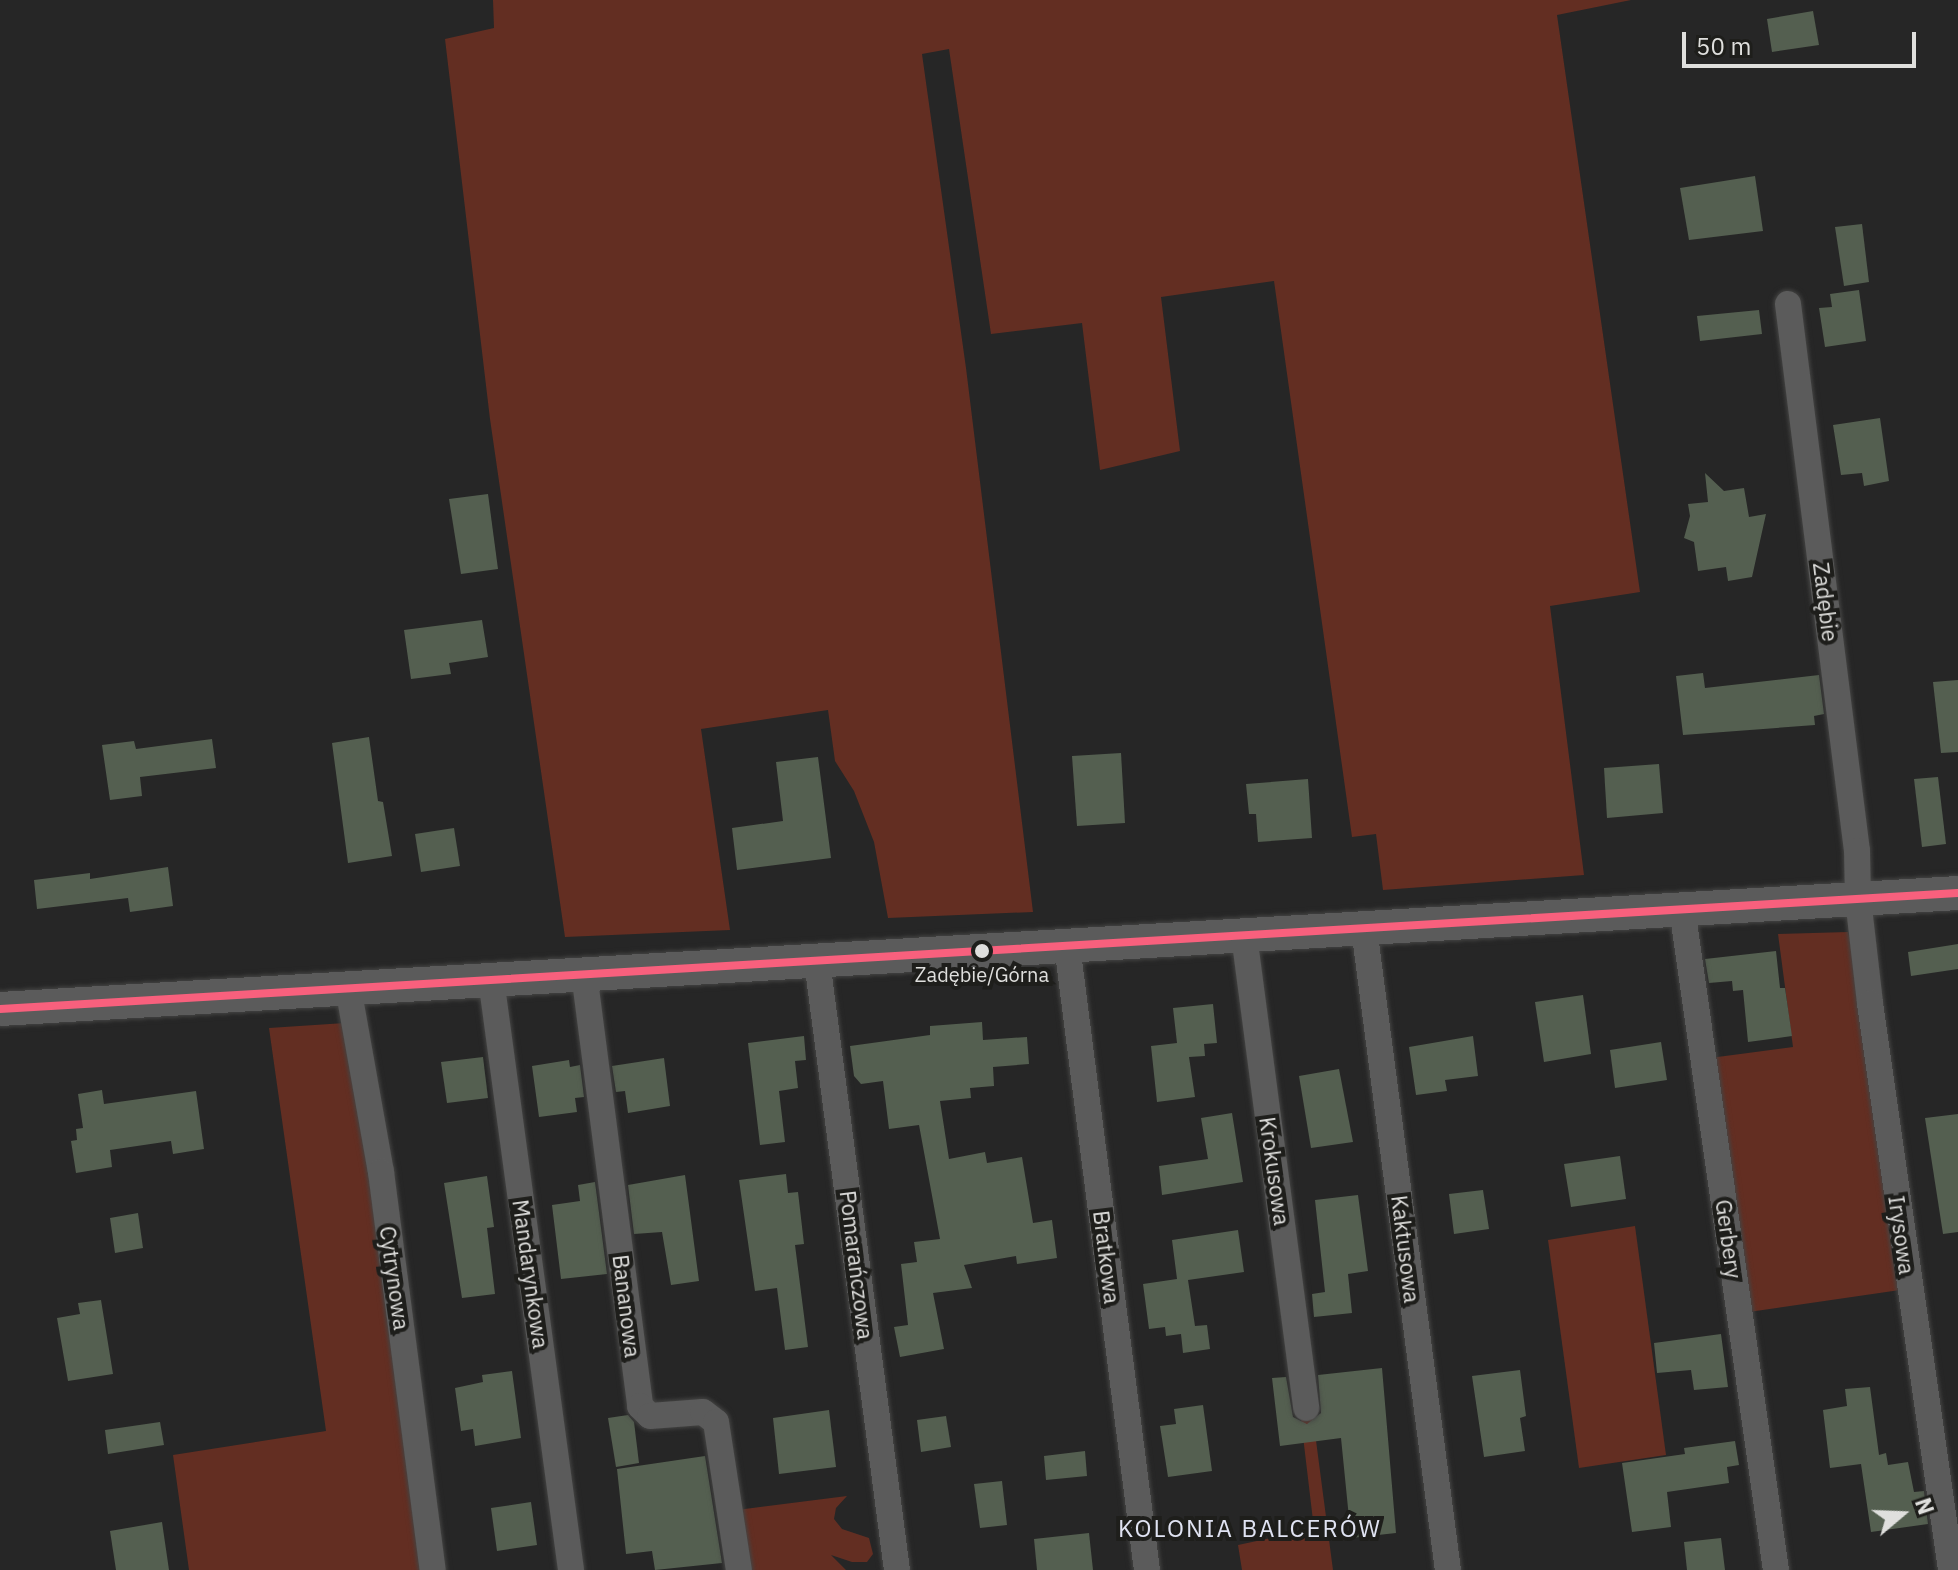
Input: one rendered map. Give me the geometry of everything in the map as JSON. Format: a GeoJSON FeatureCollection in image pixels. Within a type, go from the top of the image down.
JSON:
{"type":"FeatureCollection","features":[{"type":"Feature","properties":{"kind":"street","name":"Zadębie"},"geometry":{"type":"LineString","coordinates":[[1788,304],[1860,874],[1858,899]]}},
{"type":"Feature","properties":{"kind":"street"},"geometry":{"type":"LineString","coordinates":[[0,1009],[1958,893]]}},
{"type":"Feature","properties":{"kind":"street","name":"Irysowa"},"geometry":{"type":"LineString","coordinates":[[1858,899],[1951,1570]]}},
{"type":"Feature","properties":{"kind":"street","name":"Gerbery"},"geometry":{"type":"LineString","coordinates":[[1682,908],[1776,1570]]}},
{"type":"Feature","properties":{"kind":"street","name":"Kaktusowa"},"geometry":{"type":"LineString","coordinates":[[1364,928],[1448,1570]]}},
{"type":"Feature","properties":{"kind":"street","name":"Krokusowa"},"geometry":{"type":"LineString","coordinates":[[1244,935],[1306,1408]]}},
{"type":"Feature","properties":{"kind":"street","name":"Bratkowa"},"geometry":{"type":"LineString","coordinates":[[1067,945],[1147,1570]]}},
{"type":"Feature","properties":{"kind":"street","name":"Pomarańczowa"},"geometry":{"type":"LineString","coordinates":[[817,961],[897,1570]]}},
{"type":"Feature","properties":{"kind":"street","name":"Bananowa"},"geometry":{"type":"LineString","coordinates":[[584,973],[640,1406],[650,1416],[703,1412],[716,1422],[739,1570]]}},
{"type":"Feature","properties":{"kind":"street","name":"Mandarynkowa"},"geometry":{"type":"LineString","coordinates":[[491,979],[571,1570]]}},
{"type":"Feature","properties":{"kind":"street","name":"Cytrynowa"},"geometry":{"type":"LineString","coordinates":[[348,987],[381,1172],[433,1570]]}},
{"type":"Feature","properties":{"kind":"shaded area"},"geometry":{"type":"Polygon","coordinates":[[[493,0],[1631,0],[1557,15],[1640,592],[1550,606],[1584,875],[1383,890],[1376,834],[1352,837],[1274,281],[1161,297],[1180,451],[1100,470],[1082,323],[991,334],[949,49],[922,54],[966,368],[1033,912],[888,918],[874,842],[854,791],[835,761],[828,710],[701,729],[730,930],[565,937],[490,419],[445,39],[494,28],[493,0]]]}},
{"type":"Feature","properties":{"kind":"shaded area"},"geometry":{"type":"Polygon","coordinates":[[[1848,932],[1854,954],[1900,1290],[1749,1312],[1710,1058],[1793,1047],[1778,934],[1848,932]]]}},
{"type":"Feature","properties":{"kind":"shaded area"},"geometry":{"type":"Polygon","coordinates":[[[345,1023],[368,1139],[423,1570],[189,1570],[173,1455],[326,1431],[269,1028],[345,1023]]]}},
{"type":"Feature","properties":{"kind":"shaded area"},"geometry":{"type":"Polygon","coordinates":[[[1635,1226],[1666,1455],[1579,1468],[1548,1240],[1635,1226]]]}},
{"type":"Feature","properties":{"kind":"shaded area"},"geometry":{"type":"Polygon","coordinates":[[[1312,1410],[1333,1570],[1242,1570],[1238,1545],[1314,1529],[1300,1411],[1312,1410]]]}},
{"type":"Feature","properties":{"kind":"shaded area"},"geometry":{"type":"Polygon","coordinates":[[[847,1496],[836,1508],[834,1519],[842,1529],[869,1538],[873,1554],[867,1562],[852,1562],[831,1555],[846,1570],[745,1570],[737,1510],[847,1496]]]}},
{"type":"Feature","properties":{"kind":"building"},"geometry":{"type":"Polygon","coordinates":[[[1813,11],[1819,45],[1772,52],[1767,19],[1813,11]]]}},
{"type":"Feature","properties":{"kind":"building"},"geometry":{"type":"Polygon","coordinates":[[[1755,176],[1763,231],[1689,240],[1680,188],[1755,176]]]}},
{"type":"Feature","properties":{"kind":"building"},"geometry":{"type":"Polygon","coordinates":[[[1862,224],[1869,282],[1844,286],[1835,227],[1862,224]]]}},
{"type":"Feature","properties":{"kind":"building"},"geometry":{"type":"Polygon","coordinates":[[[1859,290],[1866,341],[1825,347],[1819,308],[1832,307],[1830,294],[1859,290]]]}},
{"type":"Feature","properties":{"kind":"building"},"geometry":{"type":"Polygon","coordinates":[[[1759,310],[1762,334],[1700,341],[1697,316],[1759,310]]]}},
{"type":"Feature","properties":{"kind":"building"},"geometry":{"type":"Polygon","coordinates":[[[1880,418],[1889,481],[1864,486],[1862,473],[1841,475],[1833,425],[1880,418]]]}},
{"type":"Feature","properties":{"kind":"building"},"geometry":{"type":"Polygon","coordinates":[[[1705,473],[1724,491],[1744,488],[1749,517],[1766,514],[1752,577],[1728,581],[1726,567],[1698,571],[1694,542],[1684,538],[1690,516],[1688,504],[1708,502],[1705,473]]]}},
{"type":"Feature","properties":{"kind":"building"},"geometry":{"type":"Polygon","coordinates":[[[488,494],[498,569],[461,574],[449,499],[488,494]]]}},
{"type":"Feature","properties":{"kind":"building"},"geometry":{"type":"Polygon","coordinates":[[[482,620],[488,657],[449,663],[451,674],[411,679],[404,630],[482,620]]]}},
{"type":"Feature","properties":{"kind":"building"},"geometry":{"type":"Polygon","coordinates":[[[1703,673],[1705,688],[1819,675],[1824,714],[1814,716],[1815,725],[1683,735],[1676,676],[1703,673]]]}},
{"type":"Feature","properties":{"kind":"building"},"geometry":{"type":"Polygon","coordinates":[[[1958,680],[1958,752],[1941,753],[1933,682],[1958,680]]]}},
{"type":"Feature","properties":{"kind":"building"},"geometry":{"type":"Polygon","coordinates":[[[369,737],[378,801],[383,802],[392,856],[348,863],[332,743],[369,737]]]}},
{"type":"Feature","properties":{"kind":"building"},"geometry":{"type":"Polygon","coordinates":[[[212,739],[216,768],[140,777],[142,796],[110,800],[102,745],[134,741],[136,749],[212,739]]]}},
{"type":"Feature","properties":{"kind":"building"},"geometry":{"type":"Polygon","coordinates":[[[1121,753],[1125,823],[1077,826],[1072,756],[1121,753]]]}},
{"type":"Feature","properties":{"kind":"building"},"geometry":{"type":"Polygon","coordinates":[[[818,757],[831,858],[737,870],[732,828],[783,821],[776,762],[818,757]]]}},
{"type":"Feature","properties":{"kind":"building"},"geometry":{"type":"Polygon","coordinates":[[[1659,764],[1663,813],[1607,818],[1604,768],[1659,764]]]}},
{"type":"Feature","properties":{"kind":"building"},"geometry":{"type":"Polygon","coordinates":[[[1938,777],[1946,844],[1922,847],[1914,779],[1938,777]]]}},
{"type":"Feature","properties":{"kind":"building"},"geometry":{"type":"Polygon","coordinates":[[[1308,779],[1312,838],[1258,842],[1256,814],[1249,814],[1246,784],[1308,779]]]}},
{"type":"Feature","properties":{"kind":"building"},"geometry":{"type":"Polygon","coordinates":[[[454,828],[460,866],[421,872],[415,834],[454,828]]]}},
{"type":"Feature","properties":{"kind":"building"},"geometry":{"type":"Polygon","coordinates":[[[168,867],[173,906],[130,912],[128,898],[37,909],[34,880],[90,873],[90,879],[168,867]]]}},
{"type":"Feature","properties":{"kind":"building"},"geometry":{"type":"Polygon","coordinates":[[[1958,944],[1958,969],[1911,976],[1908,952],[1958,944]]]}},
{"type":"Feature","properties":{"kind":"building"},"geometry":{"type":"Polygon","coordinates":[[[1776,951],[1780,988],[1785,988],[1792,1036],[1748,1042],[1743,990],[1733,991],[1732,981],[1709,983],[1705,959],[1776,951]]]}},
{"type":"Feature","properties":{"kind":"building"},"geometry":{"type":"Polygon","coordinates":[[[1583,995],[1591,1054],[1544,1062],[1535,1002],[1583,995]]]}},
{"type":"Feature","properties":{"kind":"building"},"geometry":{"type":"Polygon","coordinates":[[[1213,1004],[1217,1043],[1204,1044],[1205,1056],[1189,1057],[1195,1097],[1157,1102],[1151,1046],[1177,1043],[1173,1008],[1213,1004]]]}},
{"type":"Feature","properties":{"kind":"building"},"geometry":{"type":"Polygon","coordinates":[[[982,1022],[983,1040],[1027,1037],[1029,1064],[993,1067],[994,1086],[970,1088],[971,1098],[940,1101],[949,1159],[985,1152],[987,1163],[1022,1157],[1033,1223],[1052,1220],[1057,1258],[1017,1264],[1016,1256],[964,1265],[972,1288],[933,1293],[944,1349],[900,1357],[894,1327],[908,1325],[901,1264],[917,1262],[914,1242],[940,1239],[919,1125],[889,1129],[883,1081],[861,1084],[854,1076],[850,1046],[930,1035],[930,1026],[982,1022]]]}},
{"type":"Feature","properties":{"kind":"building"},"geometry":{"type":"Polygon","coordinates":[[[804,1036],[806,1060],[795,1061],[798,1088],[779,1091],[785,1142],[760,1145],[748,1043],[804,1036]]]}},
{"type":"Feature","properties":{"kind":"building"},"geometry":{"type":"Polygon","coordinates":[[[1473,1036],[1478,1076],[1445,1080],[1447,1091],[1416,1095],[1409,1047],[1473,1036]]]}},
{"type":"Feature","properties":{"kind":"building"},"geometry":{"type":"Polygon","coordinates":[[[1661,1042],[1667,1080],[1615,1088],[1610,1050],[1661,1042]]]}},
{"type":"Feature","properties":{"kind":"building"},"geometry":{"type":"Polygon","coordinates":[[[483,1057],[488,1098],[447,1103],[441,1062],[483,1057]]]}},
{"type":"Feature","properties":{"kind":"building"},"geometry":{"type":"Polygon","coordinates":[[[664,1058],[670,1106],[628,1113],[625,1091],[616,1092],[612,1066],[664,1058]]]}},
{"type":"Feature","properties":{"kind":"building"},"geometry":{"type":"Polygon","coordinates":[[[569,1060],[570,1067],[580,1065],[584,1097],[575,1098],[577,1112],[539,1117],[532,1066],[569,1060]]]}},
{"type":"Feature","properties":{"kind":"building"},"geometry":{"type":"Polygon","coordinates":[[[1339,1069],[1353,1142],[1311,1148],[1299,1076],[1339,1069]]]}},
{"type":"Feature","properties":{"kind":"building"},"geometry":{"type":"Polygon","coordinates":[[[102,1090],[104,1104],[196,1091],[204,1149],[173,1154],[171,1141],[110,1150],[112,1167],[76,1173],[71,1141],[77,1140],[76,1129],[83,1128],[78,1094],[102,1090]]]}},
{"type":"Feature","properties":{"kind":"building"},"geometry":{"type":"Polygon","coordinates":[[[1232,1113],[1243,1182],[1162,1195],[1159,1166],[1208,1159],[1201,1118],[1232,1113]]]}},
{"type":"Feature","properties":{"kind":"building"},"geometry":{"type":"Polygon","coordinates":[[[1958,1114],[1958,1232],[1943,1234],[1925,1118],[1958,1114]]]}},
{"type":"Feature","properties":{"kind":"building"},"geometry":{"type":"Polygon","coordinates":[[[1620,1156],[1626,1199],[1571,1207],[1564,1164],[1620,1156]]]}},
{"type":"Feature","properties":{"kind":"building"},"geometry":{"type":"Polygon","coordinates":[[[786,1174],[788,1193],[798,1192],[804,1244],[795,1245],[808,1347],[785,1350],[777,1288],[755,1291],[739,1180],[786,1174]]]}},
{"type":"Feature","properties":{"kind":"building"},"geometry":{"type":"Polygon","coordinates":[[[685,1175],[699,1281],[671,1285],[662,1232],[634,1234],[628,1185],[685,1175]]]}},
{"type":"Feature","properties":{"kind":"building"},"geometry":{"type":"Polygon","coordinates":[[[487,1176],[494,1227],[487,1228],[495,1294],[462,1298],[444,1183],[487,1176]]]}},
{"type":"Feature","properties":{"kind":"building"},"geometry":{"type":"Polygon","coordinates":[[[595,1182],[607,1274],[561,1279],[552,1205],[580,1201],[578,1185],[595,1182]]]}},
{"type":"Feature","properties":{"kind":"building"},"geometry":{"type":"Polygon","coordinates":[[[1483,1190],[1489,1229],[1454,1234],[1449,1194],[1483,1190]]]}},
{"type":"Feature","properties":{"kind":"building"},"geometry":{"type":"Polygon","coordinates":[[[1358,1195],[1368,1271],[1348,1274],[1352,1313],[1314,1317],[1312,1294],[1325,1292],[1315,1200],[1358,1195]]]}},
{"type":"Feature","properties":{"kind":"building"},"geometry":{"type":"Polygon","coordinates":[[[138,1213],[143,1248],[115,1253],[110,1218],[138,1213]]]}},
{"type":"Feature","properties":{"kind":"building"},"geometry":{"type":"Polygon","coordinates":[[[1238,1230],[1244,1272],[1188,1280],[1195,1326],[1207,1325],[1210,1349],[1183,1353],[1181,1334],[1166,1336],[1165,1327],[1149,1329],[1143,1284],[1177,1279],[1172,1240],[1238,1230]]]}},
{"type":"Feature","properties":{"kind":"building"},"geometry":{"type":"Polygon","coordinates":[[[101,1300],[113,1374],[68,1381],[57,1318],[80,1314],[78,1303],[101,1300]]]}},
{"type":"Feature","properties":{"kind":"building"},"geometry":{"type":"Polygon","coordinates":[[[1721,1334],[1728,1387],[1694,1390],[1691,1370],[1657,1373],[1654,1343],[1721,1334]]]}},
{"type":"Feature","properties":{"kind":"building"},"geometry":{"type":"Polygon","coordinates":[[[1382,1368],[1396,1533],[1351,1538],[1341,1438],[1280,1446],[1272,1378],[1286,1377],[1293,1417],[1307,1424],[1321,1413],[1318,1375],[1382,1368]]]}},
{"type":"Feature","properties":{"kind":"building"},"geometry":{"type":"Polygon","coordinates":[[[1520,1370],[1526,1416],[1520,1418],[1525,1451],[1484,1457],[1472,1376],[1520,1370]]]}},
{"type":"Feature","properties":{"kind":"building"},"geometry":{"type":"Polygon","coordinates":[[[512,1371],[521,1438],[475,1446],[473,1429],[461,1431],[455,1388],[483,1382],[482,1375],[512,1371]]]}},
{"type":"Feature","properties":{"kind":"building"},"geometry":{"type":"Polygon","coordinates":[[[1870,1387],[1879,1455],[1886,1453],[1888,1465],[1908,1462],[1914,1492],[1924,1491],[1928,1524],[1871,1532],[1861,1464],[1830,1468],[1823,1410],[1847,1406],[1845,1389],[1870,1387]]]}},
{"type":"Feature","properties":{"kind":"building"},"geometry":{"type":"Polygon","coordinates":[[[1203,1405],[1212,1471],[1168,1477],[1160,1426],[1176,1424],[1174,1409],[1203,1405]]]}},
{"type":"Feature","properties":{"kind":"building"},"geometry":{"type":"Polygon","coordinates":[[[829,1410],[836,1467],[779,1474],[773,1418],[829,1410]]]}},
{"type":"Feature","properties":{"kind":"building"},"geometry":{"type":"Polygon","coordinates":[[[628,1415],[634,1422],[639,1463],[616,1467],[608,1418],[628,1415]]]}},
{"type":"Feature","properties":{"kind":"building"},"geometry":{"type":"Polygon","coordinates":[[[946,1416],[951,1447],[921,1452],[917,1420],[946,1416]]]}},
{"type":"Feature","properties":{"kind":"building"},"geometry":{"type":"Polygon","coordinates":[[[160,1422],[164,1445],[108,1454],[105,1430],[160,1422]]]}},
{"type":"Feature","properties":{"kind":"building"},"geometry":{"type":"Polygon","coordinates":[[[1735,1441],[1739,1465],[1727,1467],[1729,1483],[1667,1492],[1671,1527],[1632,1532],[1622,1463],[1685,1454],[1684,1448],[1735,1441]]]}},
{"type":"Feature","properties":{"kind":"building"},"geometry":{"type":"Polygon","coordinates":[[[1085,1451],[1087,1476],[1046,1480],[1044,1456],[1085,1451]]]}},
{"type":"Feature","properties":{"kind":"building"},"geometry":{"type":"Polygon","coordinates":[[[705,1456],[722,1563],[655,1570],[652,1551],[626,1554],[617,1469],[705,1456]]]}},
{"type":"Feature","properties":{"kind":"building"},"geometry":{"type":"Polygon","coordinates":[[[1002,1481],[1007,1525],[980,1528],[974,1484],[1002,1481]]]}},
{"type":"Feature","properties":{"kind":"building"},"geometry":{"type":"Polygon","coordinates":[[[531,1502],[537,1545],[497,1551],[491,1508],[531,1502]]]}},
{"type":"Feature","properties":{"kind":"building"},"geometry":{"type":"Polygon","coordinates":[[[162,1522],[169,1570],[116,1570],[110,1531],[162,1522]]]}},
{"type":"Feature","properties":{"kind":"building"},"geometry":{"type":"Polygon","coordinates":[[[1089,1533],[1093,1570],[1037,1570],[1034,1539],[1089,1533]]]}},
{"type":"Feature","properties":{"kind":"building"},"geometry":{"type":"Polygon","coordinates":[[[1721,1538],[1725,1570],[1687,1570],[1684,1542],[1721,1538]]]}},
{"type":"Feature","properties":{"kind":"transit line"},"geometry":{"type":"LineString","coordinates":[[0,1009],[1958,893]]}},
{"type":"Feature","properties":{"kind":"place","name":"Zadębie/Górna"},"geometry":{"type":"Point","coordinates":[982,951]}},
{"type":"Feature","properties":{"kind":"district","name":"KOLONIA BALCERÓW"},"geometry":{"type":"Point","coordinates":[1250,1529]}}]}
